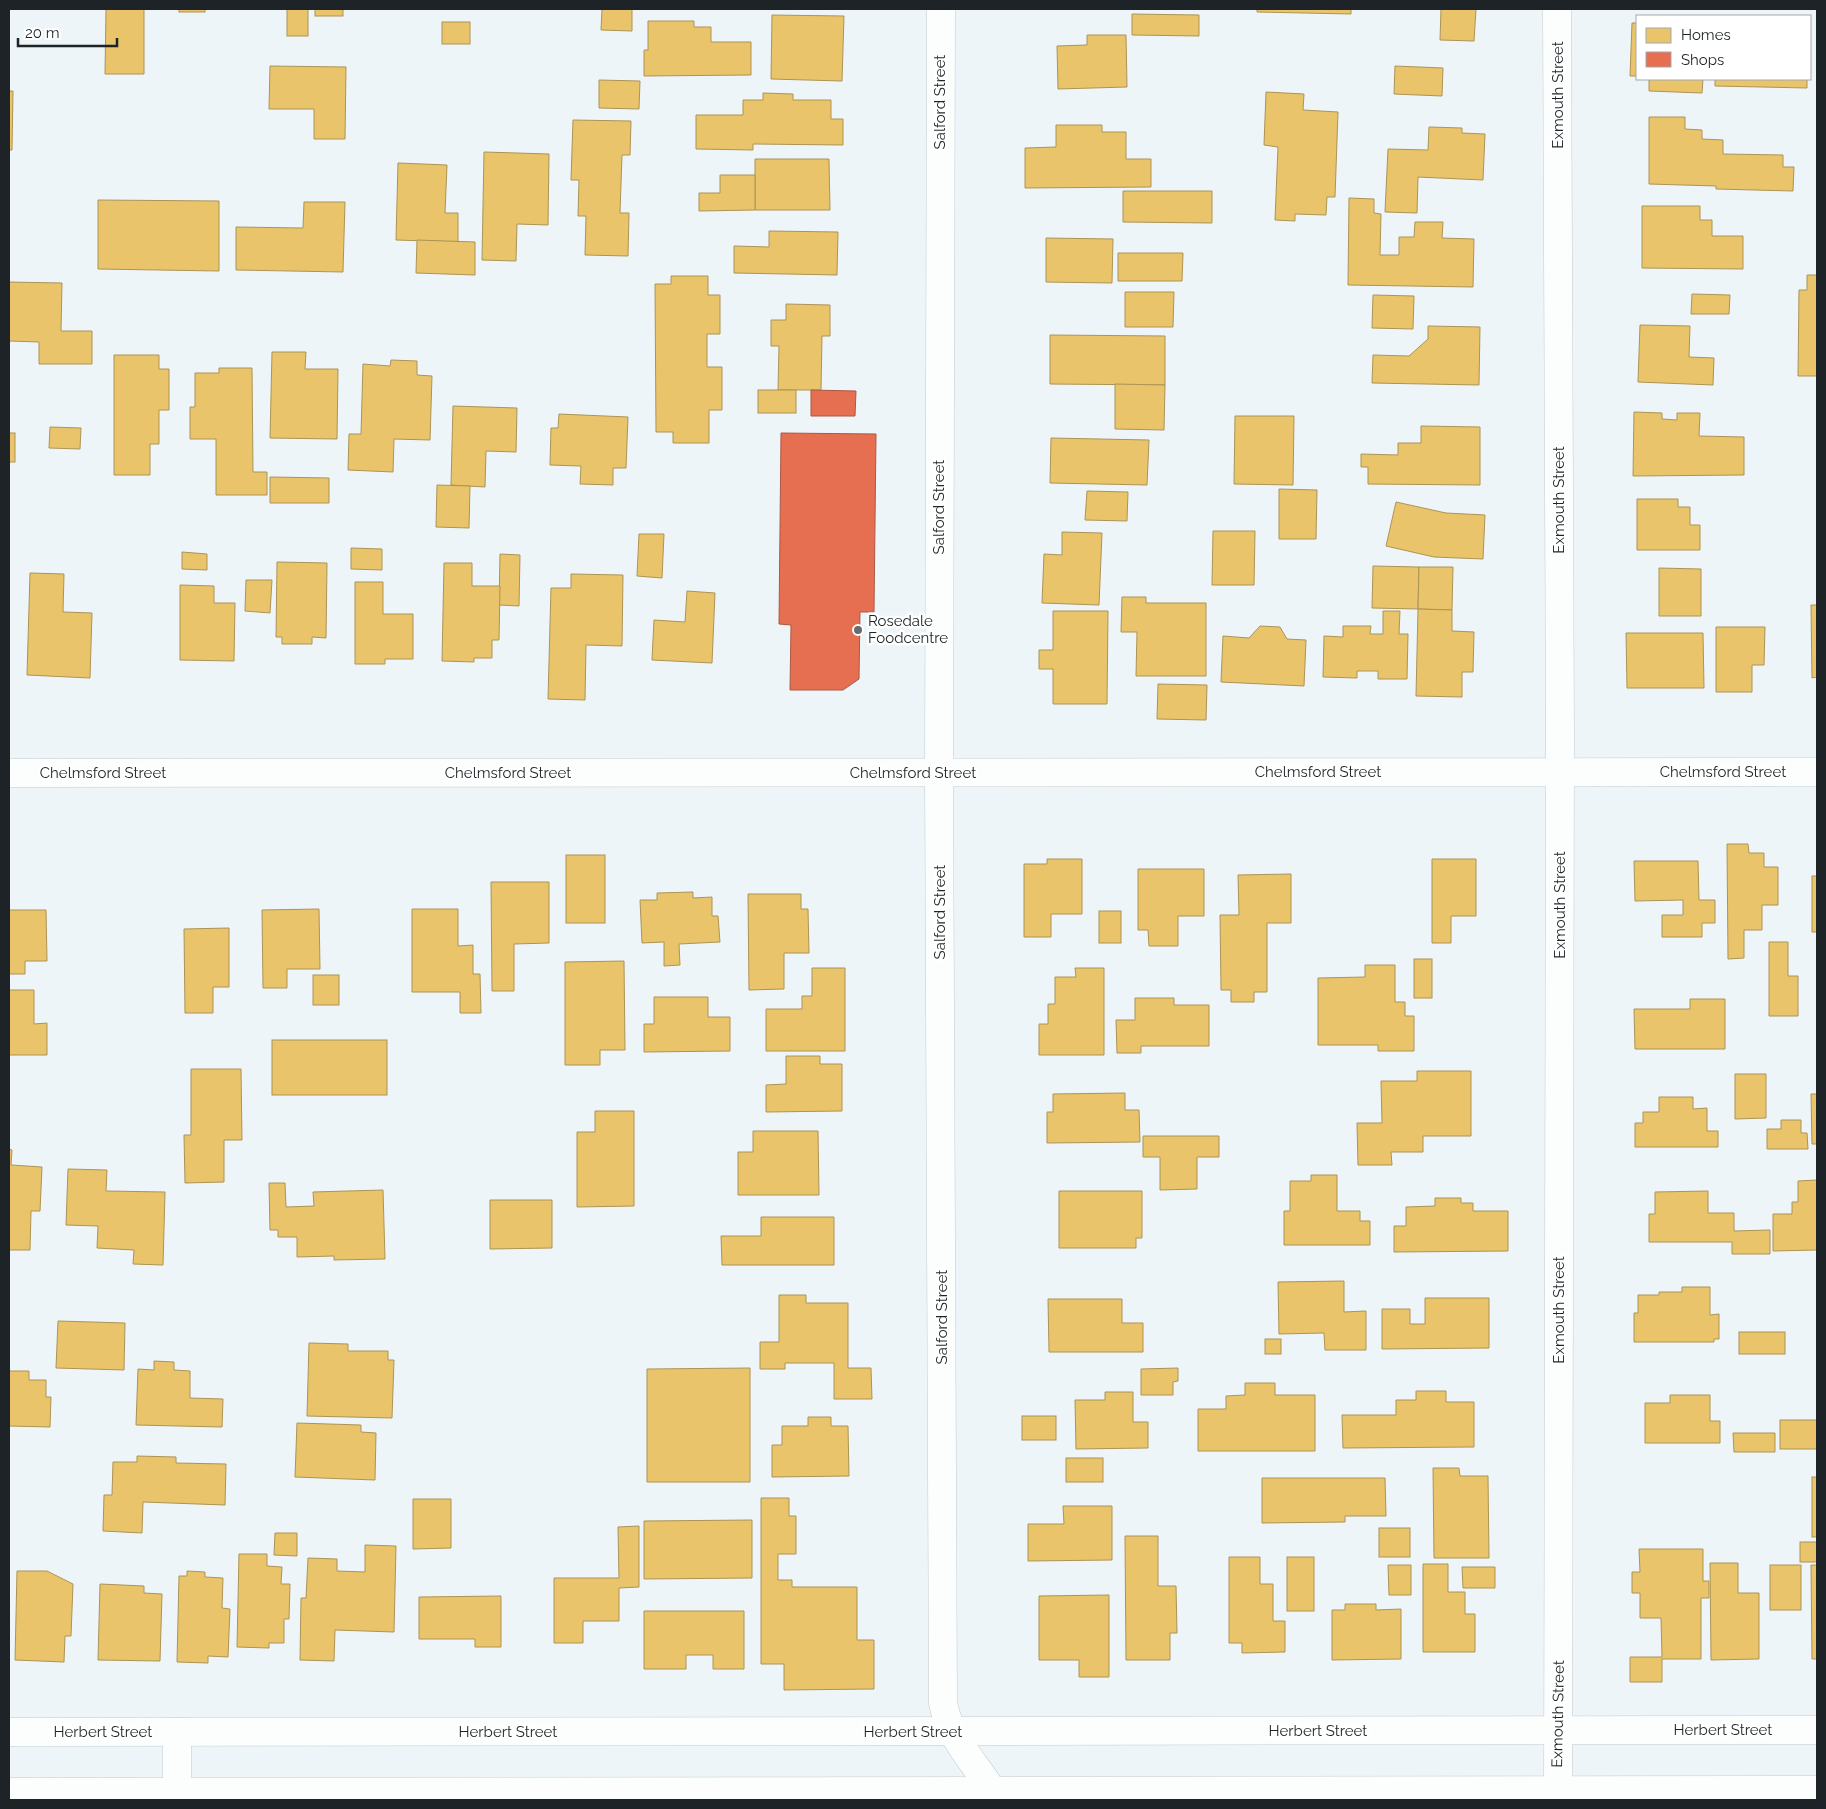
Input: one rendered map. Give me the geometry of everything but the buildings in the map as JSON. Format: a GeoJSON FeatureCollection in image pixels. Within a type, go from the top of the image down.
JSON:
{"type":"FeatureCollection","features":[{"type":"Feature","properties":{"kind":"street","name":"Salford Street"},"geometry":{"type":"LineString","coordinates":[[941,9],[939,773],[943,1703],[946,1718],[952,1732],[996,1796]]}},
{"type":"Feature","properties":{"kind":"street","name":"Exmouth Street"},"geometry":{"type":"LineString","coordinates":[[1557,9],[1560,772],[1558,1795]]}},
{"type":"Feature","properties":{"kind":"street","name":"Chelmsford Street"},"geometry":{"type":"LineString","coordinates":[[9,773],[1817,772]]}},
{"type":"Feature","properties":{"kind":"street","name":"Herbert Street"},"geometry":{"type":"LineString","coordinates":[[9,1732],[1817,1730]]}},
{"type":"Feature","properties":{"kind":"street"},"geometry":{"type":"LineString","coordinates":[[177,1732],[177,1792]]}},
{"type":"Feature","properties":{"kind":"street"},"geometry":{"type":"LineString","coordinates":[[9,1792],[996,1796],[1558,1795],[1817,1790]]}},
{"type":"Feature","properties":{"kind":"place","name":"Rosedale Foodcentre"},"geometry":{"type":"Point","coordinates":[858,630]}}]}
